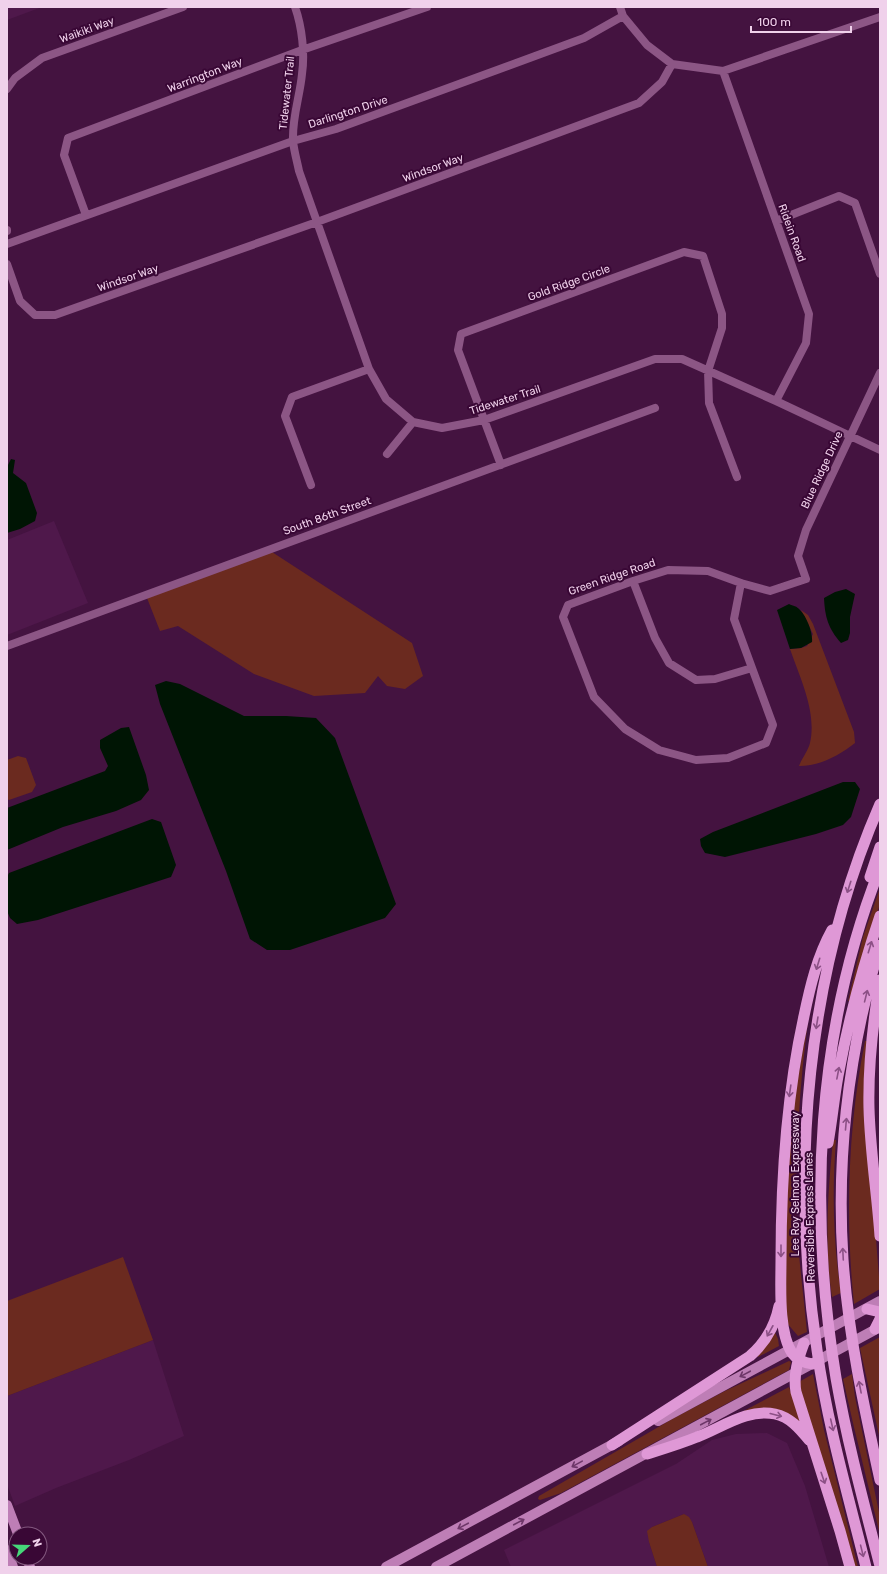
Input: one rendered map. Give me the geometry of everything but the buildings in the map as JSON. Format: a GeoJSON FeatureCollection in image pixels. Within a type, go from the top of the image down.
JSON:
{"type":"FeatureCollection","features":[{"type":"Feature","properties":{"kind":"highway","name":"Lee Roy Selmon Expressway"},"geometry":{"type":"LineString","coordinates":[[866,1567],[823,1387],[812,1311],[806,1231],[806,1168],[808,1102],[821,997],[840,916],[859,858],[880,804]]}},
{"type":"Feature","properties":{"kind":"highway"},"geometry":{"type":"LineString","coordinates":[[859,924],[867,887],[879,850]]}},
{"type":"Feature","properties":{"kind":"highway","name":"Reversible Express Lanes"},"geometry":{"type":"LineString","coordinates":[[880,868],[859,924],[842,993],[833,1040],[823,1120],[821,1166],[821,1235],[826,1304],[836,1380],[880,1566]]}},
{"type":"Feature","properties":{"kind":"highway"},"geometry":{"type":"LineString","coordinates":[[813,1364],[798,1359],[791,1350],[784,1329],[781,1294],[782,1191],[785,1139],[792,1079],[802,1025],[813,978],[824,945],[840,916]]}},
{"type":"Feature","properties":{"kind":"highway"},"geometry":{"type":"LineString","coordinates":[[821,1166],[830,1132],[848,1026],[858,985],[880,916]]}},
{"type":"Feature","properties":{"kind":"highway"},"geometry":{"type":"LineString","coordinates":[[880,945],[859,1027],[850,1083],[843,1151],[842,1222],[846,1293],[857,1368],[880,1480]]}},
{"type":"Feature","properties":{"kind":"highway"},"geometry":{"type":"LineString","coordinates":[[880,980],[872,1032],[869,1089],[870,1128],[879,1210],[880,1236]]}},
{"type":"Feature","properties":{"kind":"highway"},"geometry":{"type":"LineString","coordinates":[[612,1445],[738,1365],[755,1351],[764,1341],[774,1324],[781,1294]]}},
{"type":"Feature","properties":{"kind":"highway"},"geometry":{"type":"LineString","coordinates":[[867,1309],[880,1312]]}},
{"type":"Feature","properties":{"kind":"highway"},"geometry":{"type":"LineString","coordinates":[[804,1343],[798,1359],[795,1374],[796,1392],[850,1567]]}},
{"type":"Feature","properties":{"kind":"highway"},"geometry":{"type":"LineString","coordinates":[[647,1454],[696,1437],[742,1418],[760,1413],[775,1414],[788,1419],[797,1426],[810,1441]]}},
{"type":"Feature","properties":{"kind":"main road"},"geometry":{"type":"LineString","coordinates":[[388,1566],[880,1301]]}},
{"type":"Feature","properties":{"kind":"main road"},"geometry":{"type":"LineString","coordinates":[[440,1566],[795,1374],[878,1325]]}},
{"type":"Feature","properties":{"kind":"main road"},"geometry":{"type":"LineString","coordinates":[[7,1505],[15,1526]]}},
{"type":"Feature","properties":{"kind":"main road"},"geometry":{"type":"LineString","coordinates":[[7,1550],[13,1567]]}},
{"type":"Feature","properties":{"kind":"street","name":"Waikiki Way"},"geometry":{"type":"LineString","coordinates":[[7,89],[15,78],[42,58],[183,7]]}},
{"type":"Feature","properties":{"kind":"street","name":"Tidewater Trail"},"geometry":{"type":"LineString","coordinates":[[295,7],[299,18],[302,50],[302,74],[295,107],[293,140],[299,171],[369,369],[386,399],[413,422],[442,428],[484,420],[655,358],[682,359],[880,450]]}},
{"type":"Feature","properties":{"kind":"street","name":"Warrington Way"},"geometry":{"type":"LineString","coordinates":[[86,215],[64,155],[68,138],[302,50],[427,7]]}},
{"type":"Feature","properties":{"kind":"street"},"geometry":{"type":"LineString","coordinates":[[620,7],[623,16],[647,45],[672,64],[723,71],[880,17]]}},
{"type":"Feature","properties":{"kind":"street","name":"Darlington Drive"},"geometry":{"type":"LineString","coordinates":[[7,244],[293,140],[336,129],[584,38],[623,16]]}},
{"type":"Feature","properties":{"kind":"street","name":"Windsor Way"},"geometry":{"type":"LineString","coordinates":[[7,264],[20,301],[35,315],[54,315],[318,222],[639,103],[662,82],[672,64]]}},
{"type":"Feature","properties":{"kind":"street","name":"Ridein Road"},"geometry":{"type":"LineString","coordinates":[[723,71],[809,314],[806,343],[776,401]]}},
{"type":"Feature","properties":{"kind":"street"},"geometry":{"type":"LineString","coordinates":[[776,221],[839,196],[855,203],[880,274]]}},
{"type":"Feature","properties":{"kind":"street","name":"Gold Ridge Circle"},"geometry":{"type":"LineString","coordinates":[[501,465],[458,350],[461,334],[684,252],[703,256],[722,314],[722,328],[708,371]]}},
{"type":"Feature","properties":{"kind":"street"},"geometry":{"type":"LineString","coordinates":[[311,485],[285,416],[292,397],[369,369]]}},
{"type":"Feature","properties":{"kind":"street"},"geometry":{"type":"LineString","coordinates":[[708,371],[709,403],[737,477]]}},
{"type":"Feature","properties":{"kind":"street","name":"Blue Ridge Drive"},"geometry":{"type":"LineString","coordinates":[[806,579],[798,556],[806,530],[880,373]]}},
{"type":"Feature","properties":{"kind":"street","name":"South 86th Street"},"geometry":{"type":"LineString","coordinates":[[7,646],[656,408]]}},
{"type":"Feature","properties":{"kind":"street"},"geometry":{"type":"LineString","coordinates":[[387,454],[413,422]]}},
{"type":"Feature","properties":{"kind":"street","name":"Green Ridge Road"},"geometry":{"type":"LineString","coordinates":[[741,583],[734,619],[773,725],[766,743],[728,758],[696,760],[659,750],[625,729],[594,696],[563,617],[568,605],[633,580],[668,570],[708,571],[741,583],[770,591],[806,579]]}},
{"type":"Feature","properties":{"kind":"street"},"geometry":{"type":"LineString","coordinates":[[633,580],[654,638],[669,663],[696,680],[715,679],[752,668]]}},
{"type":"Feature","properties":{"kind":"shaded area"},"geometry":{"type":"Polygon","coordinates":[[[7,7],[42,7],[7,20],[7,7]]]}},
{"type":"Feature","properties":{"kind":"shaded area"},"geometry":{"type":"Polygon","coordinates":[[[11,459],[15,460],[13,473],[26,483],[37,513],[35,521],[20,529],[7,533],[7,467],[11,459]]]}},
{"type":"Feature","properties":{"kind":"shaded area"},"geometry":{"type":"Polygon","coordinates":[[[54,521],[88,603],[7,635],[7,540],[54,521]]]}},
{"type":"Feature","properties":{"kind":"shaded area"},"geometry":{"type":"Polygon","coordinates":[[[272,552],[412,643],[423,676],[405,689],[387,686],[378,676],[365,693],[314,696],[254,674],[178,626],[160,631],[147,598],[272,552]]]}},
{"type":"Feature","properties":{"kind":"shaded area"},"geometry":{"type":"Polygon","coordinates":[[[846,589],[855,594],[850,617],[850,633],[848,640],[841,643],[828,622],[824,598],[835,592],[846,589]]]}},
{"type":"Feature","properties":{"kind":"shaded area"},"geometry":{"type":"Polygon","coordinates":[[[789,604],[798,608],[803,613],[810,630],[812,642],[801,648],[790,649],[777,610],[789,604]]]}},
{"type":"Feature","properties":{"kind":"shaded area"},"geometry":{"type":"Polygon","coordinates":[[[801,610],[808,615],[813,624],[854,732],[855,743],[843,752],[829,759],[807,766],[799,766],[810,743],[812,731],[811,719],[803,683],[790,649],[807,646],[813,634],[801,610]]]}},
{"type":"Feature","properties":{"kind":"shaded area"},"geometry":{"type":"Polygon","coordinates":[[[166,681],[180,684],[244,716],[316,718],[335,738],[396,904],[385,918],[290,950],[267,950],[250,939],[226,871],[160,704],[155,685],[166,681]]]}},
{"type":"Feature","properties":{"kind":"shaded area"},"geometry":{"type":"Polygon","coordinates":[[[129,727],[146,775],[149,790],[141,800],[116,811],[63,827],[7,850],[7,808],[105,771],[108,766],[100,748],[100,740],[121,728],[129,727]]]}},
{"type":"Feature","properties":{"kind":"shaded area"},"geometry":{"type":"Polygon","coordinates":[[[18,756],[26,758],[36,785],[32,792],[9,800],[7,799],[7,760],[18,756]]]}},
{"type":"Feature","properties":{"kind":"shaded area"},"geometry":{"type":"Polygon","coordinates":[[[843,782],[855,782],[860,789],[851,817],[843,825],[816,834],[725,857],[705,853],[701,846],[700,839],[713,832],[843,782]]]}},
{"type":"Feature","properties":{"kind":"shaded area"},"geometry":{"type":"Polygon","coordinates":[[[152,819],[161,822],[176,865],[171,877],[38,920],[17,924],[10,918],[7,911],[7,877],[9,873],[152,819]]]}},
{"type":"Feature","properties":{"kind":"shaded area"},"geometry":{"type":"Polygon","coordinates":[[[880,888],[880,904],[848,1001],[863,937],[880,888]]]}},
{"type":"Feature","properties":{"kind":"shaded area"},"geometry":{"type":"Polygon","coordinates":[[[808,1021],[799,1113],[796,1205],[807,1332],[798,1336],[786,1322],[784,1181],[787,1139],[808,1021]]]}},
{"type":"Feature","properties":{"kind":"shaded area"},"geometry":{"type":"Polygon","coordinates":[[[865,1041],[869,1041],[870,1164],[880,1289],[854,1304],[851,1271],[849,1205],[850,1172],[855,1106],[865,1041]]]}},
{"type":"Feature","properties":{"kind":"shaded area"},"geometry":{"type":"Polygon","coordinates":[[[833,1140],[836,1140],[834,1178],[835,1236],[841,1293],[832,1297],[827,1238],[828,1199],[833,1140]]]}},
{"type":"Feature","properties":{"kind":"shaded area"},"geometry":{"type":"Polygon","coordinates":[[[123,1257],[153,1340],[7,1396],[7,1301],[123,1257]]]}},
{"type":"Feature","properties":{"kind":"shaded area"},"geometry":{"type":"Polygon","coordinates":[[[774,1330],[779,1346],[758,1357],[756,1354],[774,1330]]]}},
{"type":"Feature","properties":{"kind":"shaded area"},"geometry":{"type":"Polygon","coordinates":[[[880,1337],[880,1440],[860,1348],[880,1337]]]}},
{"type":"Feature","properties":{"kind":"shaded area"},"geometry":{"type":"Polygon","coordinates":[[[153,1340],[184,1436],[15,1506],[7,1484],[7,1396],[153,1340]]]}},
{"type":"Feature","properties":{"kind":"shaded area"},"geometry":{"type":"Polygon","coordinates":[[[789,1361],[791,1362],[789,1370],[561,1493],[540,1500],[538,1499],[539,1496],[674,1418],[725,1391],[789,1361]]]}},
{"type":"Feature","properties":{"kind":"shaded area"},"geometry":{"type":"Polygon","coordinates":[[[813,1374],[824,1430],[858,1567],[853,1567],[797,1383],[813,1374]]]}},
{"type":"Feature","properties":{"kind":"shaded area"},"geometry":{"type":"Polygon","coordinates":[[[852,1374],[855,1397],[880,1517],[880,1535],[843,1379],[852,1374]]]}},
{"type":"Feature","properties":{"kind":"shaded area"},"geometry":{"type":"Polygon","coordinates":[[[789,1387],[803,1423],[796,1420],[736,1415],[789,1387]]]}},
{"type":"Feature","properties":{"kind":"shaded area"},"geometry":{"type":"Polygon","coordinates":[[[767,1433],[787,1443],[805,1486],[829,1567],[708,1567],[692,1522],[684,1514],[652,1527],[649,1542],[657,1567],[511,1567],[504,1550],[676,1464],[712,1440],[736,1434],[767,1433]]]}},
{"type":"Feature","properties":{"kind":"shaded area"},"geometry":{"type":"Polygon","coordinates":[[[684,1514],[689,1517],[692,1522],[708,1567],[657,1567],[647,1531],[652,1527],[684,1514]]]}}]}
